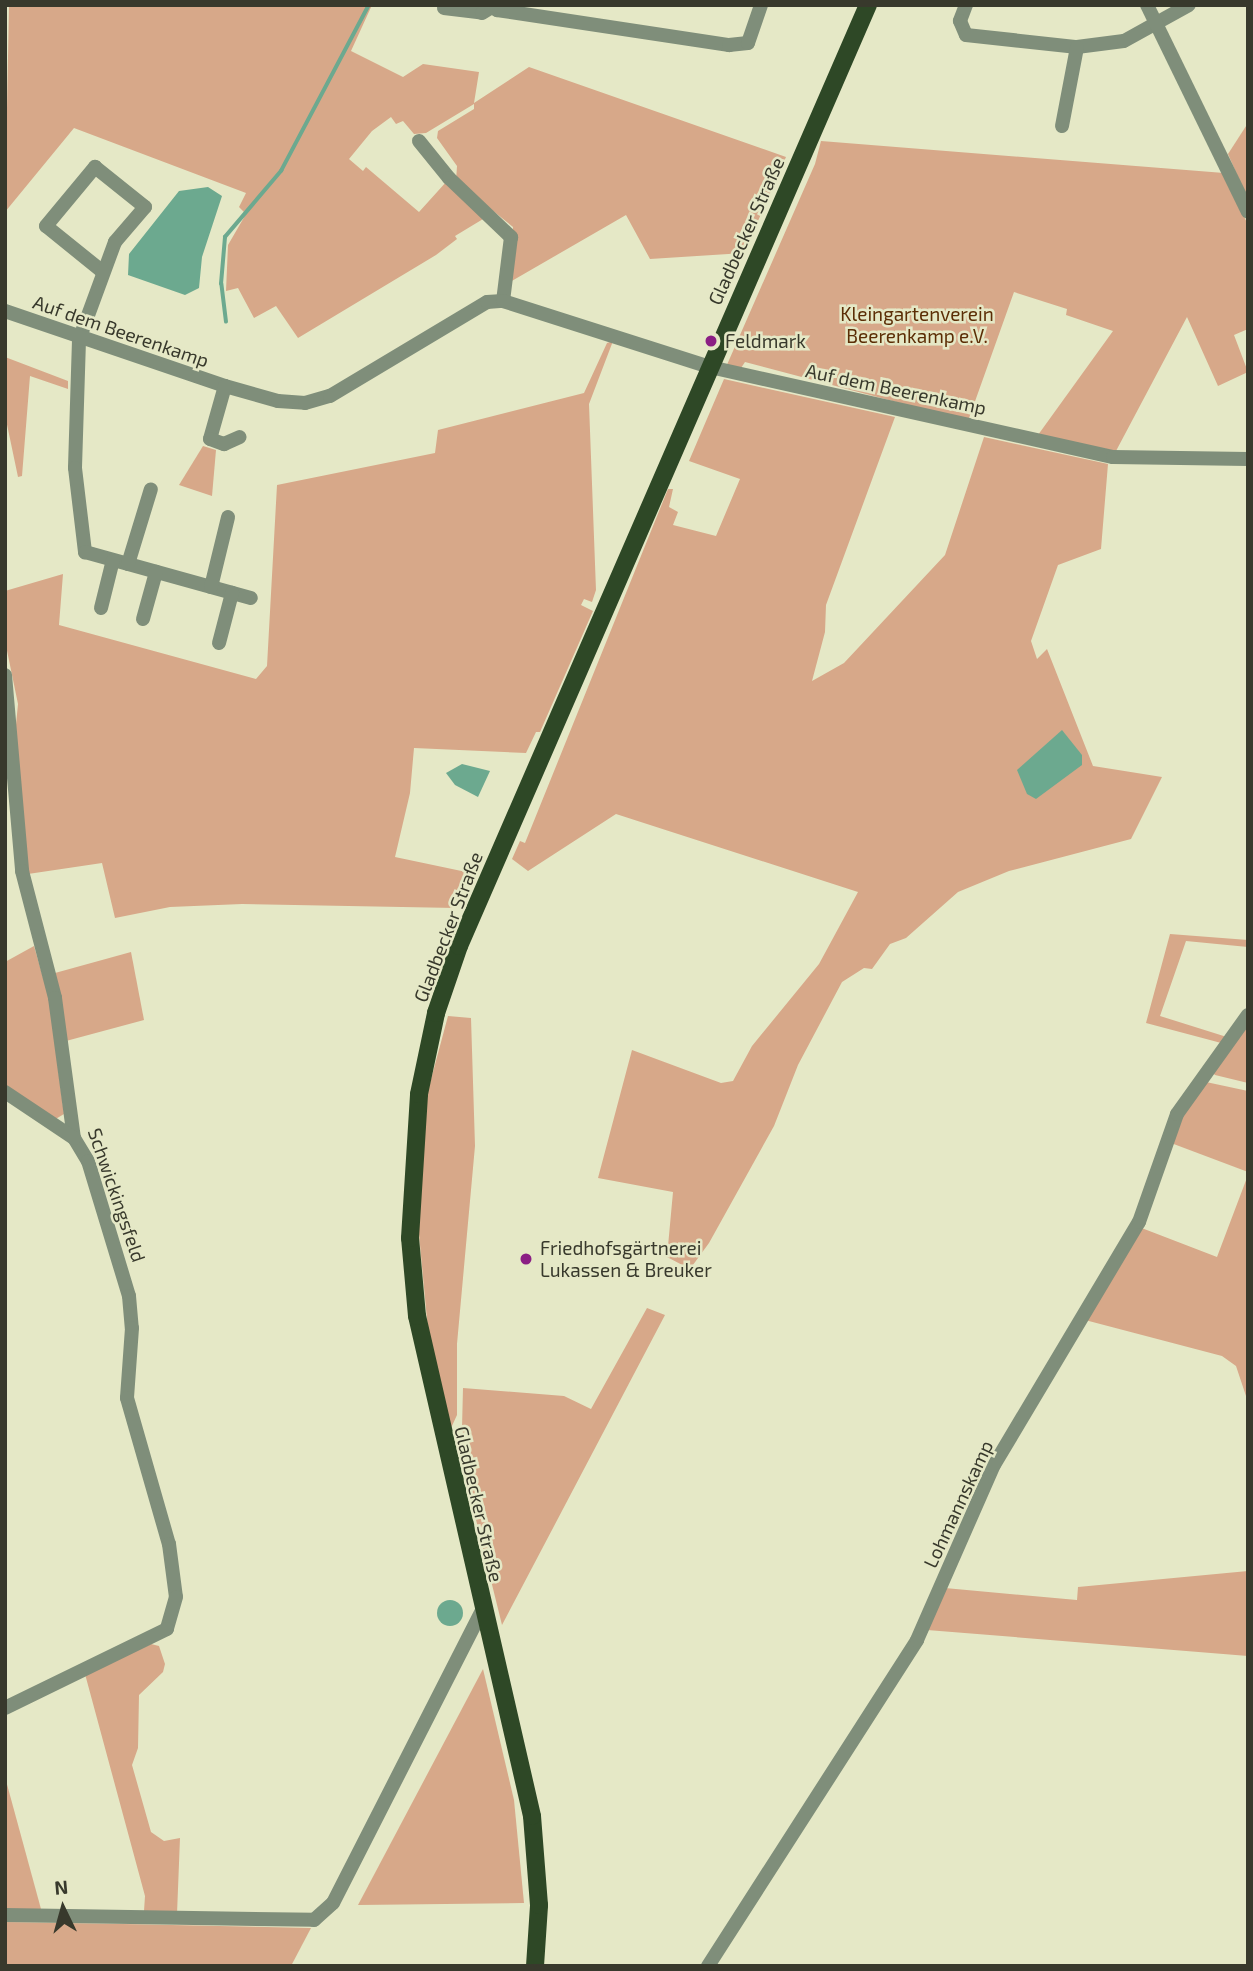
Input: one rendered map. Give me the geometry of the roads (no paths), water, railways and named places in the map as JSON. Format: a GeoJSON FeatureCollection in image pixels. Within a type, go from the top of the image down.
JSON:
{"type":"FeatureCollection","features":[{"type":"Feature","properties":{"kind":"main road","name":"Gladbecker Straße"},"geometry":{"type":"LineString","coordinates":[[535,1966],[539,1905],[532,1816],[482,1611],[416,1316],[410,1238],[419,1094],[436,1013],[459,946],[868,5]]}},
{"type":"Feature","properties":{"kind":"street"},"geometry":{"type":"LineString","coordinates":[[444,8],[482,13],[491,6],[729,45],[748,43],[761,5]]}},
{"type":"Feature","properties":{"kind":"street"},"geometry":{"type":"LineString","coordinates":[[966,5],[960,21],[966,35],[1077,47],[1124,41],[1189,5]]}},
{"type":"Feature","properties":{"kind":"street"},"geometry":{"type":"LineString","coordinates":[[1147,5],[1247,211]]}},
{"type":"Feature","properties":{"kind":"street"},"geometry":{"type":"LineString","coordinates":[[1062,126],[1077,47]]}},
{"type":"Feature","properties":{"kind":"street"},"geometry":{"type":"LineString","coordinates":[[419,141],[449,178],[511,237],[503,301]]}},
{"type":"Feature","properties":{"kind":"street"},"geometry":{"type":"LineString","coordinates":[[103,272],[46,226],[95,167],[145,207],[116,243],[79,340],[74,449],[80,538],[85,552],[251,598]]}},
{"type":"Feature","properties":{"kind":"street","name":"Auf dem Beerenkamp"},"geometry":{"type":"LineString","coordinates":[[5,311],[79,340],[225,386],[278,401],[304,403],[330,396],[487,302],[503,301],[710,367],[1113,457],[1248,459]]}},
{"type":"Feature","properties":{"kind":"street","name":"Auf dem Beerenkamp"},"geometry":{"type":"LineString","coordinates":[[225,386],[210,439],[224,444],[240,437]]}},
{"type":"Feature","properties":{"kind":"street"},"geometry":{"type":"LineString","coordinates":[[128,564],[151,489]]}},
{"type":"Feature","properties":{"kind":"street"},"geometry":{"type":"LineString","coordinates":[[211,587],[228,517]]}},
{"type":"Feature","properties":{"kind":"street"},"geometry":{"type":"LineString","coordinates":[[101,608],[113,560]]}},
{"type":"Feature","properties":{"kind":"street"},"geometry":{"type":"LineString","coordinates":[[143,619],[156,572]]}},
{"type":"Feature","properties":{"kind":"street"},"geometry":{"type":"LineString","coordinates":[[219,643],[232,593]]}},
{"type":"Feature","properties":{"kind":"street","name":"Schwickingsfeld"},"geometry":{"type":"LineString","coordinates":[[5,676],[22,871],[55,998],[75,1138],[88,1161],[129,1296],[132,1328],[127,1398],[170,1544],[176,1597],[167,1629],[5,1708]]}},
{"type":"Feature","properties":{"kind":"street","name":"Lohmannskamp"},"geometry":{"type":"LineString","coordinates":[[708,1966],[917,1640],[994,1465],[1139,1222],[1177,1114],[1248,1015]]}},
{"type":"Feature","properties":{"kind":"street"},"geometry":{"type":"LineString","coordinates":[[5,1091],[75,1138]]}},
{"type":"Feature","properties":{"kind":"street"},"geometry":{"type":"LineString","coordinates":[[5,1915],[314,1920],[333,1903],[482,1611]]}},
{"type":"Feature","properties":{"kind":"waterway"},"geometry":{"type":"LineString","coordinates":[[226,322],[221,284],[225,237],[281,171],[369,5]]}},
{"type":"Feature","properties":{"kind":"place","name":"Feldmark"},"geometry":{"type":"Point","coordinates":[711,341]}},
{"type":"Feature","properties":{"kind":"place","name":"Friedhofsgärtnerei Lukassen & Breuker"},"geometry":{"type":"Point","coordinates":[526,1259]}},
{"type":"Feature","properties":{"kind":"park label","name":"Kleingartenverein Beerenkamp e.V."},"geometry":{"type":"Point","coordinates":[917,325]}}]}
